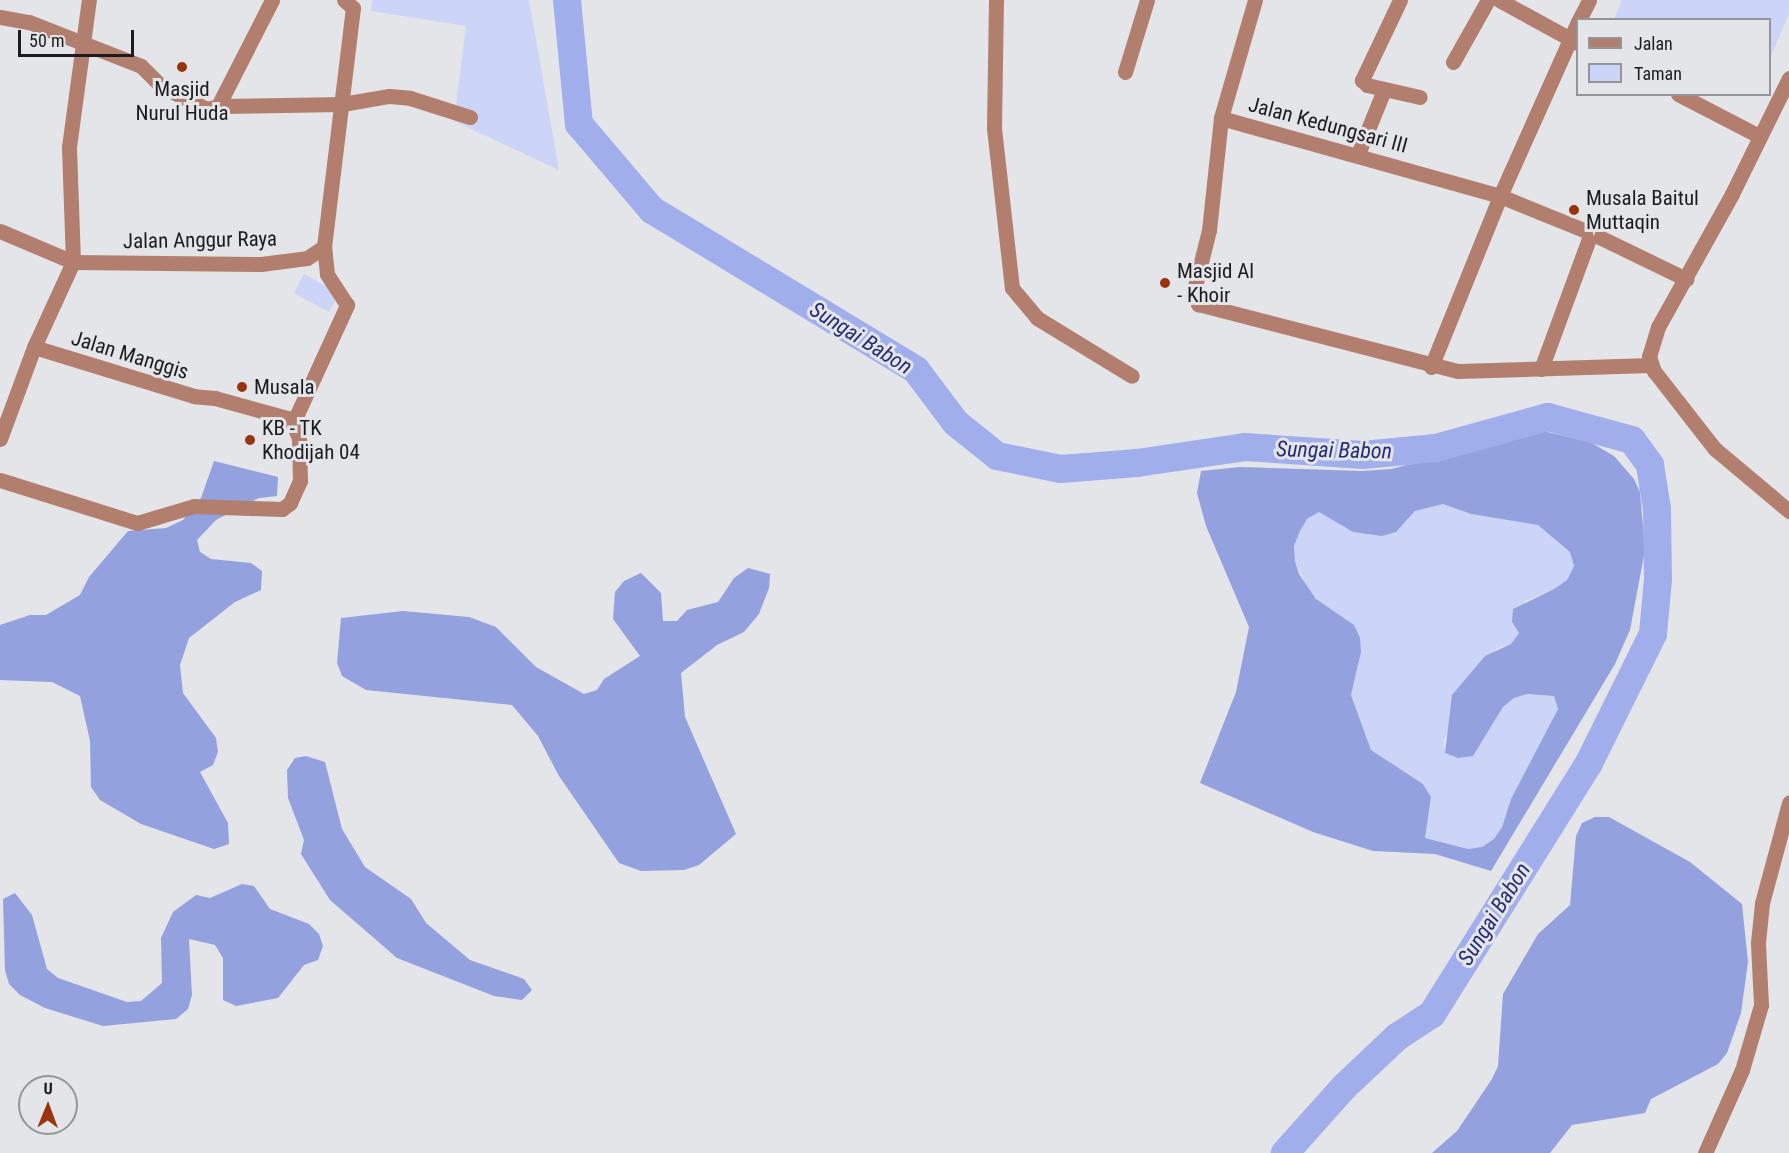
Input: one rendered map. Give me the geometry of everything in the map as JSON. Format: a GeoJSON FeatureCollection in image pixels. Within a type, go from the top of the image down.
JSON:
{"type":"FeatureCollection","features":[{"type":"Feature","properties":{"kind":"street"},"geometry":{"type":"LineString","coordinates":[[218,106],[272,0]]}},
{"type":"Feature","properties":{"kind":"street"},"geometry":{"type":"LineString","coordinates":[[0,480],[137,523],[194,506],[282,509],[290,503],[300,481],[299,438],[294,422],[347,305],[327,274],[324,247],[353,8],[344,0]]}},
{"type":"Feature","properties":{"kind":"street"},"geometry":{"type":"LineString","coordinates":[[996,0],[994,128],[1012,288],[1037,318],[1132,376]]}},
{"type":"Feature","properties":{"kind":"street"},"geometry":{"type":"LineString","coordinates":[[1125,72],[1147,0]]}},
{"type":"Feature","properties":{"kind":"street"},"geometry":{"type":"LineString","coordinates":[[1255,0],[1221,118],[1209,230],[1194,290],[1202,307],[1431,367],[1497,373],[1651,365]]}},
{"type":"Feature","properties":{"kind":"street"},"geometry":{"type":"LineString","coordinates":[[1400,0],[1362,75],[1367,85],[1420,98]]}},
{"type":"Feature","properties":{"kind":"street"},"geometry":{"type":"LineString","coordinates":[[1453,62],[1488,0]]}},
{"type":"Feature","properties":{"kind":"street"},"geometry":{"type":"LineString","coordinates":[[1431,367],[1500,196],[1573,40],[1499,0]]}},
{"type":"Feature","properties":{"kind":"street"},"geometry":{"type":"LineString","coordinates":[[1580,18],[1589,0]]}},
{"type":"Feature","properties":{"kind":"street"},"geometry":{"type":"LineString","coordinates":[[0,440],[34,347],[73,262],[69,147],[82,41],[91,1]]}},
{"type":"Feature","properties":{"kind":"street"},"geometry":{"type":"LineString","coordinates":[[0,17],[29,22],[141,66],[161,86],[203,108],[342,104],[389,96],[411,98],[470,117]]}},
{"type":"Feature","properties":{"kind":"street"},"geometry":{"type":"LineString","coordinates":[[1789,78],[1651,344],[1651,365],[1715,449],[1789,511]]}},
{"type":"Feature","properties":{"kind":"street"},"geometry":{"type":"LineString","coordinates":[[1358,154],[1384,90]]}},
{"type":"Feature","properties":{"kind":"street"},"geometry":{"type":"LineString","coordinates":[[1682,96],[1759,136]]}},
{"type":"Feature","properties":{"kind":"street","name":"Jalan Kedungsari III"},"geometry":{"type":"LineString","coordinates":[[1221,118],[1424,172],[1500,196],[1591,233],[1686,279]]}},
{"type":"Feature","properties":{"kind":"street"},"geometry":{"type":"LineString","coordinates":[[0,231],[73,262]]}},
{"type":"Feature","properties":{"kind":"street"},"geometry":{"type":"LineString","coordinates":[[1541,369],[1591,233]]}},
{"type":"Feature","properties":{"kind":"street","name":"Jalan Anggur Raya"},"geometry":{"type":"LineString","coordinates":[[73,262],[261,264],[306,258],[324,247]]}},
{"type":"Feature","properties":{"kind":"street","name":"Jalan Manggis"},"geometry":{"type":"LineString","coordinates":[[34,347],[194,396],[215,398],[277,413],[294,422]]}},
{"type":"Feature","properties":{"kind":"street"},"geometry":{"type":"LineString","coordinates":[[1705,1153],[1742,1070],[1761,1005],[1758,944],[1762,903],[1789,803]]}},
{"type":"Feature","properties":{"kind":"green space"},"geometry":{"type":"Polygon","coordinates":[[[372,0],[529,0],[559,170],[454,121],[466,26],[371,11],[372,0]]]}},
{"type":"Feature","properties":{"kind":"green space"},"geometry":{"type":"Polygon","coordinates":[[[1622,0],[1789,0],[1789,14],[1771,56],[1771,18],[1614,18],[1622,0]]]}},
{"type":"Feature","properties":{"kind":"green space"},"geometry":{"type":"Polygon","coordinates":[[[304,274],[339,293],[329,312],[294,293],[304,274]]]}},
{"type":"Feature","properties":{"kind":"green space"},"geometry":{"type":"Polygon","coordinates":[[[1443,504],[1471,514],[1538,525],[1571,552],[1574,566],[1567,580],[1554,589],[1526,601],[1512,622],[1519,633],[1511,644],[1497,648],[1444,739],[1445,753],[1458,758],[1473,756],[1503,707],[1514,698],[1527,694],[1554,696],[1558,709],[1511,799],[1502,827],[1494,839],[1482,847],[1468,849],[1425,838],[1431,797],[1423,784],[1371,750],[1351,695],[1361,652],[1307,587],[1295,561],[1294,546],[1300,531],[1307,519],[1319,512],[1353,532],[1406,522],[1414,511],[1443,504]]]}},
{"type":"Feature","properties":{"kind":"shaded area"},"geometry":{"type":"Polygon","coordinates":[[[1543,431],[1590,442],[1614,456],[1634,479],[1640,492],[1645,550],[1630,630],[1615,664],[1491,871],[1435,854],[1373,851],[1313,832],[1200,783],[1236,692],[1249,627],[1206,526],[1197,493],[1201,471],[1240,467],[1362,471],[1391,469],[1543,431]],[[1443,504],[1415,511],[1396,532],[1382,536],[1353,532],[1319,512],[1307,519],[1294,546],[1299,574],[1316,599],[1354,625],[1360,638],[1361,652],[1351,695],[1371,750],[1423,784],[1431,797],[1425,838],[1468,849],[1482,847],[1494,839],[1502,827],[1511,799],[1558,709],[1554,696],[1527,694],[1514,698],[1503,707],[1473,756],[1458,758],[1445,753],[1452,695],[1485,656],[1511,644],[1519,633],[1512,622],[1513,609],[1567,580],[1574,566],[1570,552],[1538,525],[1471,514],[1443,504]]]}},
{"type":"Feature","properties":{"kind":"shaded area"},"geometry":{"type":"Polygon","coordinates":[[[214,461],[278,477],[277,496],[259,498],[216,520],[197,540],[200,552],[211,559],[251,563],[262,571],[261,590],[235,602],[189,638],[180,665],[183,693],[216,738],[218,752],[213,765],[200,772],[228,823],[229,844],[214,849],[141,824],[100,800],[91,787],[90,741],[80,696],[52,682],[0,680],[0,625],[30,615],[46,615],[80,595],[89,577],[128,531],[166,528],[183,520],[201,498],[214,461]]]}},
{"type":"Feature","properties":{"kind":"shaded area"},"geometry":{"type":"Polygon","coordinates":[[[748,568],[770,574],[769,588],[759,614],[744,632],[717,645],[681,673],[685,717],[736,834],[699,865],[684,870],[641,871],[619,863],[559,776],[538,736],[512,705],[366,690],[342,676],[337,663],[341,618],[403,611],[469,617],[496,627],[536,667],[584,694],[597,690],[604,679],[640,656],[613,619],[615,592],[624,581],[641,573],[661,593],[663,621],[677,621],[687,610],[718,602],[734,578],[748,568]]]}},
{"type":"Feature","properties":{"kind":"shaded area"},"geometry":{"type":"Polygon","coordinates":[[[306,756],[325,762],[342,829],[365,867],[411,899],[426,923],[470,960],[524,979],[532,990],[522,1000],[494,996],[397,958],[330,900],[301,854],[304,840],[288,798],[287,770],[295,758],[306,756]]]}},
{"type":"Feature","properties":{"kind":"shaded area"},"geometry":{"type":"Polygon","coordinates":[[[1595,817],[1609,817],[1690,862],[1742,904],[1748,962],[1741,1013],[1727,1053],[1718,1064],[1651,1099],[1645,1113],[1572,1125],[1550,1153],[1432,1153],[1457,1131],[1492,1079],[1498,1066],[1503,994],[1538,934],[1570,905],[1576,836],[1582,823],[1595,817]]]}},
{"type":"Feature","properties":{"kind":"shaded area"},"geometry":{"type":"Polygon","coordinates":[[[242,884],[254,886],[270,909],[309,924],[319,934],[323,946],[318,960],[304,965],[278,998],[236,1006],[223,1000],[223,958],[215,945],[189,939],[192,995],[188,1009],[176,1019],[103,1026],[45,1008],[20,995],[9,984],[5,970],[3,899],[15,893],[32,915],[47,969],[58,978],[127,1002],[141,1001],[162,983],[161,938],[173,912],[196,895],[210,898],[242,884]]]}},
{"type":"Feature","properties":{"kind":"waterway","name":"Sungai Babon"},"geometry":{"type":"LineString","coordinates":[[567,0],[579,124],[652,210],[916,370],[956,423],[997,456],[1061,469],[1137,463],[1245,447],[1363,455],[1436,448],[1548,417],[1632,440],[1650,465],[1657,509],[1658,579],[1653,634],[1589,763],[1432,1014],[1397,1037],[1344,1087],[1285,1153]]}},
{"type":"Feature","properties":{"kind":"place","name":"Masjid Nurul Huda"},"geometry":{"type":"Point","coordinates":[182,67]}},
{"type":"Feature","properties":{"kind":"place","name":"Musala Baitul Muttaqin"},"geometry":{"type":"Point","coordinates":[1574,210]}},
{"type":"Feature","properties":{"kind":"place","name":"Masjid Al - Khoir"},"geometry":{"type":"Point","coordinates":[1165,283]}},
{"type":"Feature","properties":{"kind":"place","name":"Musala"},"geometry":{"type":"Point","coordinates":[242,387]}},
{"type":"Feature","properties":{"kind":"place","name":"KB - TK Khodijah 04"},"geometry":{"type":"Point","coordinates":[250,440]}}]}
